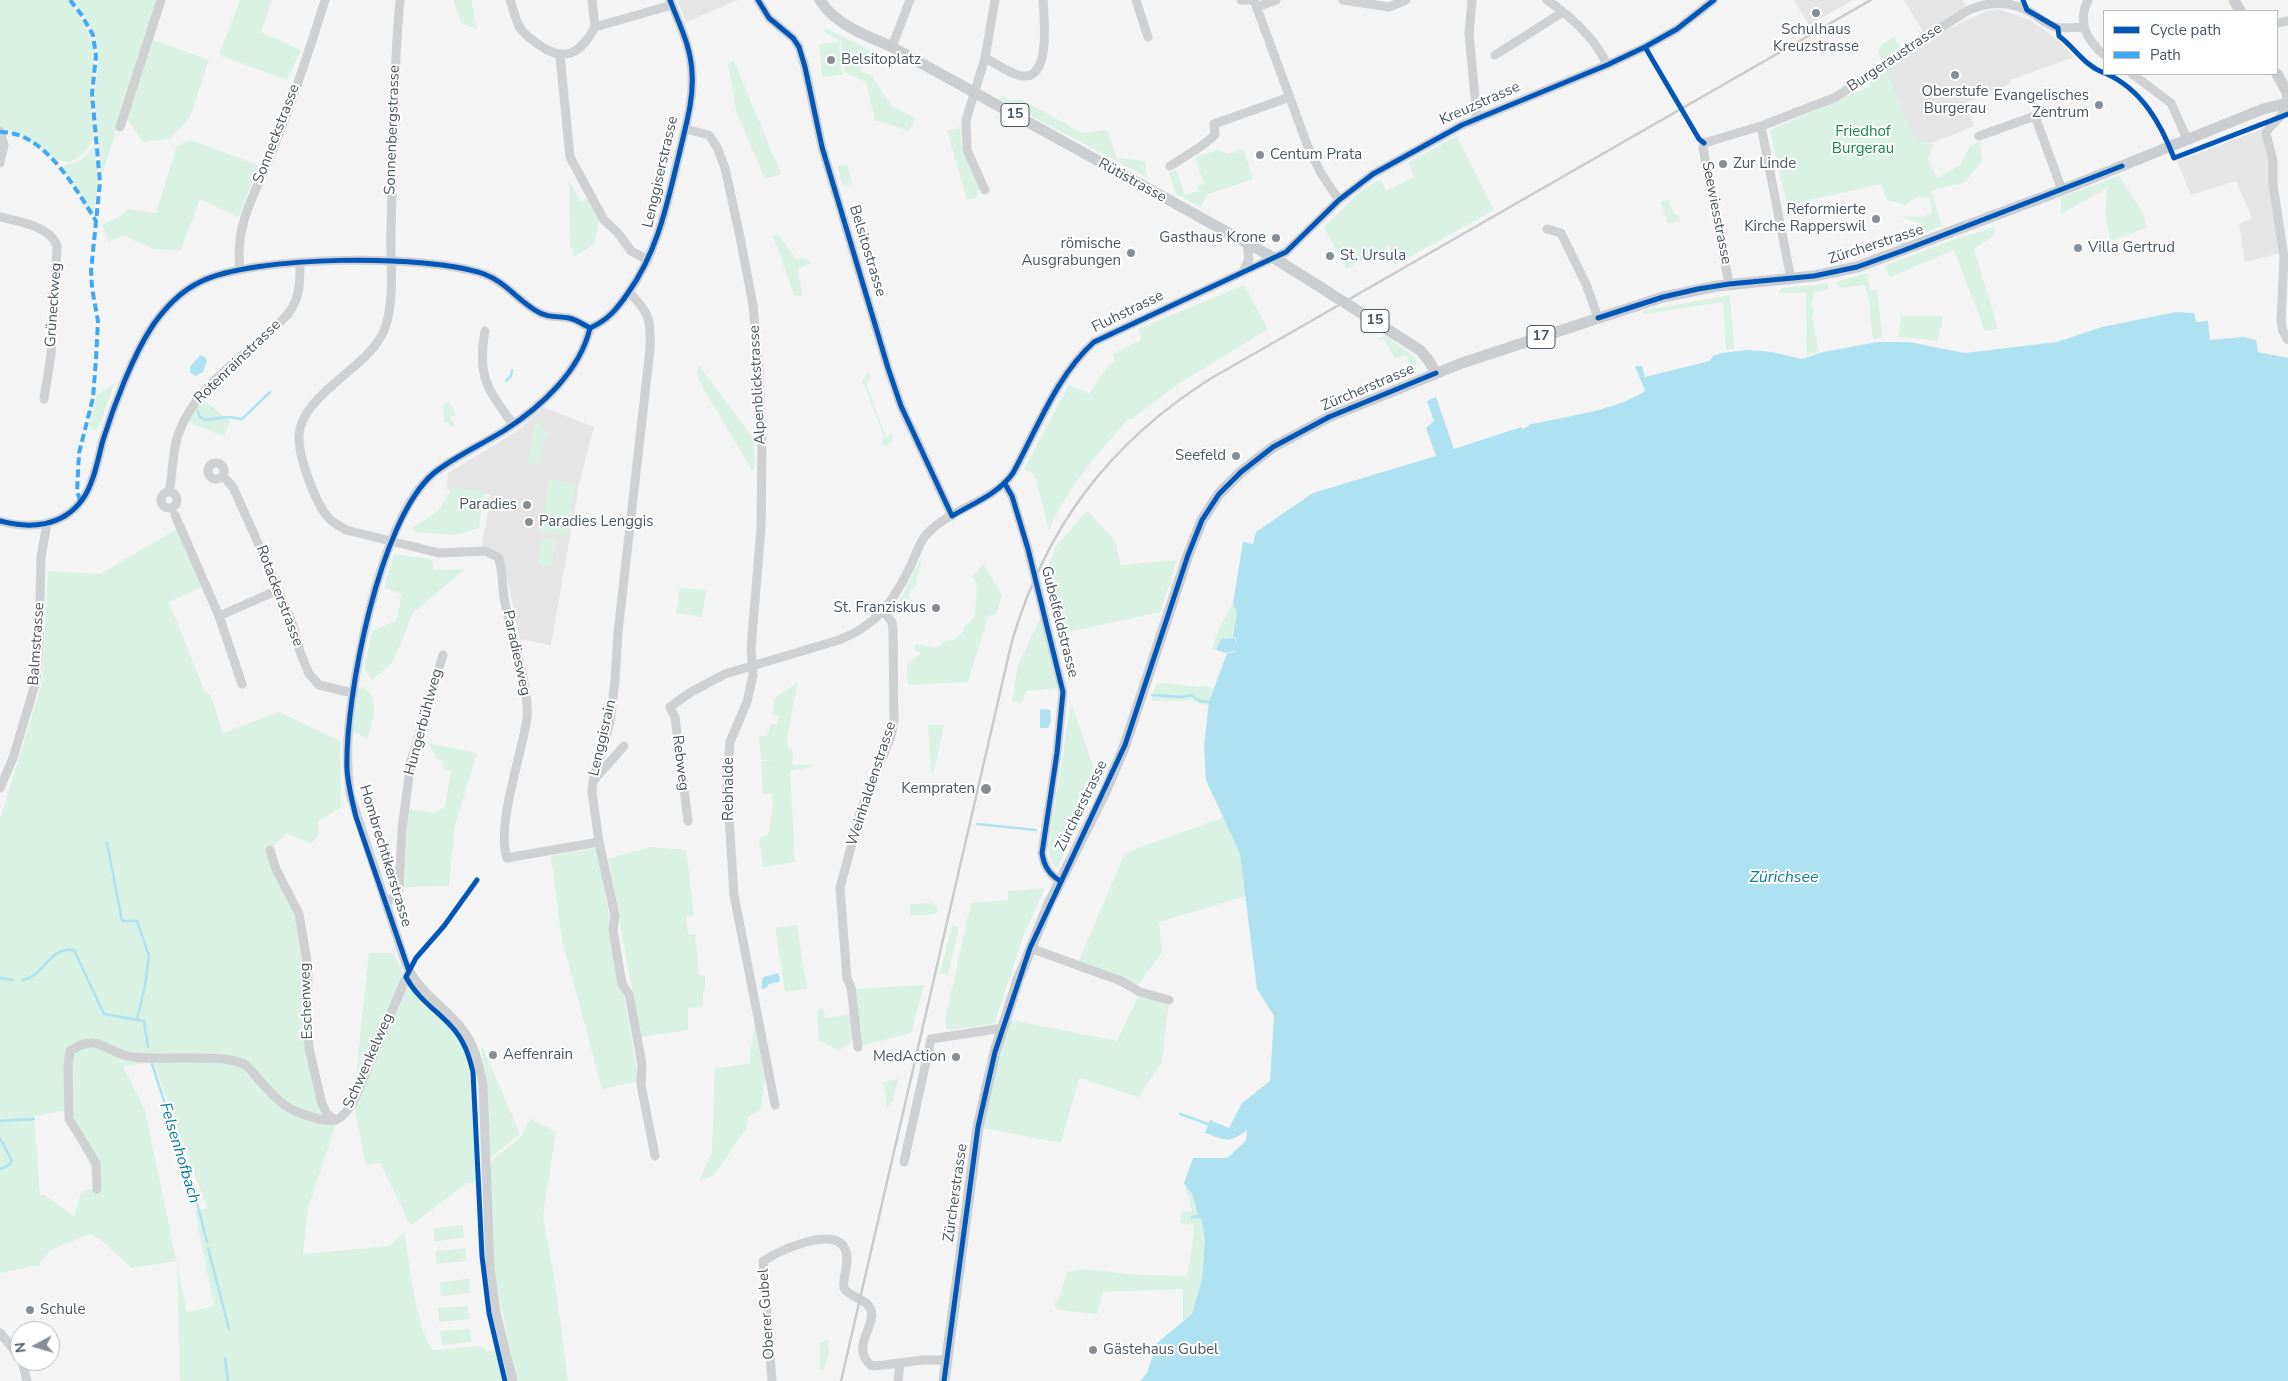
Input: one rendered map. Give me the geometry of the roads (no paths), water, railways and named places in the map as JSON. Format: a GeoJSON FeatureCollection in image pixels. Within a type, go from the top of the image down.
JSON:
{"type":"FeatureCollection","features":[{"type":"Feature","properties":{"kind":"main road","name":"Rütistrasse"},"geometry":{"type":"LineString","coordinates":[[820,0],[832,16],[840,22],[892,48],[1274,258],[1414,346],[1426,356],[1436,373]]}},
{"type":"Feature","properties":{"kind":"main road"},"geometry":{"type":"LineString","coordinates":[[2278,75],[2287,92],[2288,102]]}},
{"type":"Feature","properties":{"kind":"main road","name":"Zürcherstrasse"},"geometry":{"type":"LineString","coordinates":[[944,1381],[978,1127],[1003,1028],[1030,948],[1125,744],[1188,555],[1202,520],[1219,494],[1241,472],[1273,447],[1329,417],[1436,373],[1663,297],[1729,284],[1791,279],[1835,272],[1868,263],[2062,190],[2263,109],[2288,102]]}},
{"type":"Feature","properties":{"kind":"street"},"geometry":{"type":"LineString","coordinates":[[120,127],[161,0]]}},
{"type":"Feature","properties":{"kind":"street","name":"Sonneckstrasse"},"geometry":{"type":"LineString","coordinates":[[240,270],[238,245],[245,213],[274,149],[325,0]]}},
{"type":"Feature","properties":{"kind":"street","name":"Sonnenbergstrasse"},"geometry":{"type":"LineString","coordinates":[[391,542],[346,530],[327,517],[318,500],[301,455],[299,442],[300,428],[306,412],[371,349],[382,336],[388,317],[391,260],[394,79],[400,0]]}},
{"type":"Feature","properties":{"kind":"street"},"geometry":{"type":"LineString","coordinates":[[510,0],[519,25],[526,35],[550,53],[560,56],[578,50],[587,42],[595,27],[592,0]]}},
{"type":"Feature","properties":{"kind":"street","name":"Belsitostrasse"},"geometry":{"type":"LineString","coordinates":[[758,0],[769,18],[793,38],[799,47],[822,147],[888,368],[901,406],[952,516]]}},
{"type":"Feature","properties":{"kind":"street"},"geometry":{"type":"LineString","coordinates":[[892,48],[910,0]]}},
{"type":"Feature","properties":{"kind":"street"},"geometry":{"type":"LineString","coordinates":[[985,190],[966,146],[967,115],[976,94],[986,58],[995,0]]}},
{"type":"Feature","properties":{"kind":"street"},"geometry":{"type":"LineString","coordinates":[[986,58],[1023,76],[1033,74],[1038,70],[1043,57],[1044,0]]}},
{"type":"Feature","properties":{"kind":"street"},"geometry":{"type":"LineString","coordinates":[[1136,0],[1148,37]]}},
{"type":"Feature","properties":{"kind":"street"},"geometry":{"type":"LineString","coordinates":[[1241,0],[1249,0]]}},
{"type":"Feature","properties":{"kind":"street"},"geometry":{"type":"LineString","coordinates":[[1276,0],[1256,3],[1310,153],[1320,173],[1339,200]]}},
{"type":"Feature","properties":{"kind":"street"},"geometry":{"type":"LineString","coordinates":[[1343,0],[1389,8],[1406,0]]}},
{"type":"Feature","properties":{"kind":"street"},"geometry":{"type":"LineString","coordinates":[[1472,0],[1469,34],[1477,118]]}},
{"type":"Feature","properties":{"kind":"street"},"geometry":{"type":"LineString","coordinates":[[1547,0],[1578,25],[1603,56],[1607,65]]}},
{"type":"Feature","properties":{"kind":"street","name":"Kreuzstrasse"},"geometry":{"type":"LineString","coordinates":[[1274,258],[1286,252],[1339,200],[1372,174],[1477,118],[1607,65],[1645,47],[1677,29],[1714,0]]}},
{"type":"Feature","properties":{"kind":"street"},"geometry":{"type":"LineString","coordinates":[[2023,0],[2027,10]]}},
{"type":"Feature","properties":{"kind":"street"},"geometry":{"type":"LineString","coordinates":[[2088,0],[2084,12],[2083,27],[2093,45],[2103,54]]}},
{"type":"Feature","properties":{"kind":"street"},"geometry":{"type":"LineString","coordinates":[[595,27],[671,3]]}},
{"type":"Feature","properties":{"kind":"street","name":"Lenggiserstrasse"},"geometry":{"type":"LineString","coordinates":[[590,328],[608,319],[629,292],[648,260],[664,219],[685,129],[692,84],[692,66],[688,45],[671,3]]}},
{"type":"Feature","properties":{"kind":"street","name":"Burgeraustrasse"},"geometry":{"type":"LineString","coordinates":[[1704,143],[1761,126],[1845,92],[1974,7],[2002,3],[2027,10],[2058,28],[2083,27]]}},
{"type":"Feature","properties":{"kind":"street"},"geometry":{"type":"LineString","coordinates":[[1494,55],[1563,12]]}},
{"type":"Feature","properties":{"kind":"street"},"geometry":{"type":"LineString","coordinates":[[560,56],[570,157],[604,220],[618,233],[631,252],[648,260]]}},
{"type":"Feature","properties":{"kind":"street"},"geometry":{"type":"LineString","coordinates":[[2133,75],[2171,103],[2187,139]]}},
{"type":"Feature","properties":{"kind":"street"},"geometry":{"type":"LineString","coordinates":[[1170,166],[1215,135],[1214,124],[1290,97]]}},
{"type":"Feature","properties":{"kind":"street"},"geometry":{"type":"LineString","coordinates":[[2288,102],[2281,116],[2266,133],[2273,161],[2274,192],[2284,257],[2282,326],[2288,340]]}},
{"type":"Feature","properties":{"kind":"street"},"geometry":{"type":"LineString","coordinates":[[1979,136],[2035,116],[2062,190]]}},
{"type":"Feature","properties":{"kind":"street"},"geometry":{"type":"LineString","coordinates":[[1761,126],[1791,279]]}},
{"type":"Feature","properties":{"kind":"street","name":"Alpenblickstrasse"},"geometry":{"type":"LineString","coordinates":[[685,129],[709,135],[717,148],[730,191],[753,306],[759,372],[762,443],[761,528],[751,648],[752,666]]}},
{"type":"Feature","properties":{"kind":"street"},"geometry":{"type":"LineString","coordinates":[[0,131],[4,144],[0,163]]}},
{"type":"Feature","properties":{"kind":"street","name":"Seewiesstrasse"},"geometry":{"type":"LineString","coordinates":[[1704,143],[1703,148],[1729,284]]}},
{"type":"Feature","properties":{"kind":"street","name":"Grüneckweg"},"geometry":{"type":"LineString","coordinates":[[0,217],[43,231],[53,238],[57,246],[51,355],[44,400]]}},
{"type":"Feature","properties":{"kind":"street"},"geometry":{"type":"LineString","coordinates":[[1547,229],[1561,234],[1584,280],[1598,318]]}},
{"type":"Feature","properties":{"kind":"street"},"geometry":{"type":"LineString","coordinates":[[1242,273],[1249,258],[1247,244]]}},
{"type":"Feature","properties":{"kind":"street","name":"Fluhstrasse"},"geometry":{"type":"LineString","coordinates":[[884,611],[900,588],[926,534],[942,521],[988,497],[1005,484],[1013,473],[1066,373],[1081,354],[1094,342],[1274,258]]}},
{"type":"Feature","properties":{"kind":"street"},"geometry":{"type":"LineString","coordinates":[[0,521],[19,524],[46,524],[65,516],[84,498],[106,431],[135,358],[159,317],[177,298],[199,282],[240,270],[300,263],[391,260],[456,268],[485,275],[512,290],[538,312],[550,317],[570,318],[590,328]]}},
{"type":"Feature","properties":{"kind":"street","name":"Rotenrainstrasse"},"geometry":{"type":"LineString","coordinates":[[169,492],[176,442],[188,412],[205,389],[288,314],[294,305],[300,287],[300,263]]}},
{"type":"Feature","properties":{"kind":"street","name":"Lenggisrain"},"geometry":{"type":"LineString","coordinates":[[629,292],[644,310],[650,324],[650,349],[618,632],[610,722],[593,781],[592,799],[615,916],[613,930],[622,984],[629,994],[642,1064],[641,1086],[655,1156]]}},
{"type":"Feature","properties":{"kind":"street"},"geometry":{"type":"LineString","coordinates":[[2282,304],[2288,314]]}},
{"type":"Feature","properties":{"kind":"street","name":"Hombrechtikerstrasse"},"geometry":{"type":"LineString","coordinates":[[513,1381],[496,1312],[490,1268],[483,1085],[480,1068],[474,1050],[465,1034],[418,986],[409,971],[350,794],[347,769],[348,737],[352,693],[372,602],[391,542],[408,504],[428,479],[454,459],[513,424],[543,400],[574,365],[587,341],[590,328]]}},
{"type":"Feature","properties":{"kind":"street"},"geometry":{"type":"LineString","coordinates":[[485,331],[482,349],[483,376],[488,388],[513,424]]}},
{"type":"Feature","properties":{"kind":"street","name":"Rotackerstrasse"},"geometry":{"type":"LineString","coordinates":[[223,476],[233,487],[294,628],[298,649],[313,680],[319,685],[352,693]]}},
{"type":"Feature","properties":{"kind":"street","name":"Gubelfeldstrasse"},"geometry":{"type":"LineString","coordinates":[[1005,484],[1012,496],[1040,593],[1063,692],[1057,753],[1042,853],[1047,868],[1060,881]]}},
{"type":"Feature","properties":{"kind":"street"},"geometry":{"type":"LineString","coordinates":[[175,515],[219,616],[242,684]]}},
{"type":"Feature","properties":{"kind":"street","name":"Balmstrasse"},"geometry":{"type":"LineString","coordinates":[[0,788],[13,758],[36,681],[39,645],[41,557],[46,524]]}},
{"type":"Feature","properties":{"kind":"street","name":"Paradiesweg"},"geometry":{"type":"LineString","coordinates":[[391,542],[439,553],[485,551],[495,554],[499,560],[508,617],[526,695],[527,714],[508,805],[505,839],[507,858],[599,842]]}},
{"type":"Feature","properties":{"kind":"street"},"geometry":{"type":"LineString","coordinates":[[219,616],[278,590]]}},
{"type":"Feature","properties":{"kind":"street"},"geometry":{"type":"LineString","coordinates":[[752,666],[854,634],[884,611]]}},
{"type":"Feature","properties":{"kind":"street","name":"Weinhaldenstrasse"},"geometry":{"type":"LineString","coordinates":[[858,1047],[852,986],[847,979],[840,888],[860,813],[891,736],[894,721],[893,630],[892,622],[884,611]]}},
{"type":"Feature","properties":{"kind":"street","name":"Hungerbühlweg"},"geometry":{"type":"LineString","coordinates":[[386,904],[399,892],[402,829],[411,760],[443,655]]}},
{"type":"Feature","properties":{"kind":"street","name":"Rebweg"},"geometry":{"type":"LineString","coordinates":[[688,820],[675,717],[670,707],[708,681],[752,666]]}},
{"type":"Feature","properties":{"kind":"street","name":"Rebhalde"},"geometry":{"type":"LineString","coordinates":[[752,666],[751,689],[728,751],[729,840],[734,895],[775,1105]]}},
{"type":"Feature","properties":{"kind":"street"},"geometry":{"type":"LineString","coordinates":[[593,781],[624,746]]}},
{"type":"Feature","properties":{"kind":"street","name":"Eschenweg"},"geometry":{"type":"LineString","coordinates":[[270,850],[276,869],[299,914],[308,967],[308,1040],[322,1104],[327,1114],[337,1121]]}},
{"type":"Feature","properties":{"kind":"street"},"geometry":{"type":"LineString","coordinates":[[1030,948],[1121,981],[1140,992],[1170,1000]]}},
{"type":"Feature","properties":{"kind":"street","name":"Schwenkelweg"},"geometry":{"type":"LineString","coordinates":[[97,1189],[96,1163],[69,1119],[70,1051],[84,1042],[98,1042],[119,1054],[134,1057],[220,1060],[245,1064],[276,1099],[293,1112],[322,1120],[337,1121],[353,1103],[409,971]]}},
{"type":"Feature","properties":{"kind":"street"},"geometry":{"type":"LineString","coordinates":[[904,1162],[931,1039],[1003,1028]]}},
{"type":"Feature","properties":{"kind":"street","name":"Oberer Gubel"},"geometry":{"type":"LineString","coordinates":[[772,1381],[763,1261],[775,1253],[810,1241],[833,1240],[841,1244],[846,1250],[845,1291],[870,1306],[872,1313],[864,1337],[866,1361],[870,1365],[922,1360],[946,1360]]}},
{"type":"Feature","properties":{"kind":"street"},"geometry":{"type":"LineString","coordinates":[[0,1333],[10,1345]]}},
{"type":"Feature","properties":{"kind":"street"},"geometry":{"type":"LineString","coordinates":[[898,1381],[900,1363]]}},
{"type":"Feature","properties":{"kind":"water","name":"Zürichsee"},"geometry":{"type":"Polygon","coordinates":[[[2176,312],[2194,313],[2196,322],[2208,321],[2210,340],[2243,337],[2256,340],[2258,352],[2288,358],[2288,1381],[1140,1381],[1147,1373],[1157,1343],[1192,1314],[1202,1279],[1205,1239],[1201,1218],[1191,1219],[1191,1216],[1198,1215],[1192,1194],[1184,1183],[1193,1158],[1227,1158],[1246,1141],[1247,1130],[1231,1139],[1205,1133],[1210,1120],[1229,1128],[1242,1103],[1270,1081],[1274,1016],[1257,989],[1240,854],[1206,780],[1204,746],[1209,702],[1227,653],[1235,652],[1235,649],[1225,653],[1216,650],[1221,639],[1235,638],[1236,644],[1236,638],[1233,637],[1237,612],[1233,603],[1243,542],[1253,544],[1256,532],[1313,493],[1436,456],[1426,428],[1434,421],[1427,401],[1436,397],[1454,449],[1521,427],[1522,429],[1528,425],[1605,408],[1634,398],[1645,391],[1635,366],[1642,366],[1645,377],[1710,361],[1713,356],[1721,353],[1747,350],[1772,352],[1802,359],[1823,352],[1878,342],[1909,342],[1965,353],[2057,342],[2102,327],[2176,312]]]}},
{"type":"Feature","properties":{"kind":"water"},"geometry":{"type":"Polygon","coordinates":[[[200,355],[205,357],[207,361],[203,372],[195,376],[190,372],[190,367],[200,355]]]}},
{"type":"Feature","properties":{"kind":"water"},"geometry":{"type":"Polygon","coordinates":[[[1040,709],[1050,710],[1051,721],[1048,728],[1040,728],[1040,709]]]}},
{"type":"Feature","properties":{"kind":"water"},"geometry":{"type":"Polygon","coordinates":[[[778,973],[779,982],[769,984],[765,989],[761,988],[763,977],[778,973]]]}},
{"type":"Feature","properties":{"kind":"waterway"},"geometry":{"type":"LineString","coordinates":[[506,381],[511,376],[512,370]]}},
{"type":"Feature","properties":{"kind":"waterway"},"geometry":{"type":"LineString","coordinates":[[198,411],[199,416],[205,420],[228,417],[242,419],[270,392]]}},
{"type":"Feature","properties":{"kind":"waterway"},"geometry":{"type":"LineString","coordinates":[[1152,695],[1181,697],[1191,695],[1200,701],[1209,702]]}},
{"type":"Feature","properties":{"kind":"waterway"},"geometry":{"type":"LineString","coordinates":[[977,824],[1036,830]]}},
{"type":"Feature","properties":{"kind":"waterway"},"geometry":{"type":"LineString","coordinates":[[107,843],[122,921],[137,921],[149,956],[145,986],[137,1019]]}},
{"type":"Feature","properties":{"kind":"waterway"},"geometry":{"type":"LineString","coordinates":[[23,980],[37,973],[58,953],[65,950],[74,950],[104,1014],[144,1021],[148,1047]]}},
{"type":"Feature","properties":{"kind":"waterway"},"geometry":{"type":"LineString","coordinates":[[0,978],[13,980]]}},
{"type":"Feature","properties":{"kind":"waterway","name":"Felsenhofbach"},"geometry":{"type":"LineString","coordinates":[[152,1064],[196,1199],[207,1242]]}},
{"type":"Feature","properties":{"kind":"waterway"},"geometry":{"type":"LineString","coordinates":[[1180,1114],[1208,1124]]}},
{"type":"Feature","properties":{"kind":"waterway"},"geometry":{"type":"LineString","coordinates":[[0,1121],[34,1119]]}},
{"type":"Feature","properties":{"kind":"waterway"},"geometry":{"type":"LineString","coordinates":[[0,1138],[12,1161],[9,1165],[0,1169]]}},
{"type":"Feature","properties":{"kind":"waterway"},"geometry":{"type":"LineString","coordinates":[[208,1248],[229,1329]]}},
{"type":"Feature","properties":{"kind":"waterway"},"geometry":{"type":"LineString","coordinates":[[225,1358],[228,1381]]}},
{"type":"Feature","properties":{"kind":"railway"},"geometry":{"type":"LineString","coordinates":[[841,1381],[1012,641],[1026,600],[1043,561],[1063,525],[1086,491],[1112,460],[1141,431],[1174,404],[1210,379],[1871,0]]}},
{"type":"Feature","properties":{"kind":"place","name":"Schulhaus Kreuzstrasse"},"geometry":{"type":"Point","coordinates":[1816,13]}},
{"type":"Feature","properties":{"kind":"place","name":"Belsitoplatz"},"geometry":{"type":"Point","coordinates":[831,60]}},
{"type":"Feature","properties":{"kind":"place","name":"Oberstufe Burgerau"},"geometry":{"type":"Point","coordinates":[1955,75]}},
{"type":"Feature","properties":{"kind":"place","name":"Evangelisches Zentrum"},"geometry":{"type":"Point","coordinates":[2099,105]}},
{"type":"Feature","properties":{"kind":"place","name":"Centum Prata"},"geometry":{"type":"Point","coordinates":[1260,155]}},
{"type":"Feature","properties":{"kind":"place","name":"Zur Linde"},"geometry":{"type":"Point","coordinates":[1723,164]}},
{"type":"Feature","properties":{"kind":"place","name":"Reformierte Kirche Rapperswil"},"geometry":{"type":"Point","coordinates":[1876,219]}},
{"type":"Feature","properties":{"kind":"place","name":"Gasthaus Krone"},"geometry":{"type":"Point","coordinates":[1276,238]}},
{"type":"Feature","properties":{"kind":"place","name":"Villa Gertrud"},"geometry":{"type":"Point","coordinates":[2078,248]}},
{"type":"Feature","properties":{"kind":"place","name":"römische Ausgrabungen"},"geometry":{"type":"Point","coordinates":[1131,253]}},
{"type":"Feature","properties":{"kind":"place","name":"St. Ursula"},"geometry":{"type":"Point","coordinates":[1330,256]}},
{"type":"Feature","properties":{"kind":"place","name":"Seefeld"},"geometry":{"type":"Point","coordinates":[1236,456]}},
{"type":"Feature","properties":{"kind":"place","name":"Paradies"},"geometry":{"type":"Point","coordinates":[527,505]}},
{"type":"Feature","properties":{"kind":"place","name":"Paradies Lenggis"},"geometry":{"type":"Point","coordinates":[529,522]}},
{"type":"Feature","properties":{"kind":"place","name":"St. Franziskus"},"geometry":{"type":"Point","coordinates":[936,608]}},
{"type":"Feature","properties":{"kind":"place","name":"Kempraten"},"geometry":{"type":"Point","coordinates":[986,789]}},
{"type":"Feature","properties":{"kind":"place","name":"Aeffenrain"},"geometry":{"type":"Point","coordinates":[493,1055]}},
{"type":"Feature","properties":{"kind":"place","name":"MedAction"},"geometry":{"type":"Point","coordinates":[956,1057]}},
{"type":"Feature","properties":{"kind":"place","name":"Schule"},"geometry":{"type":"Point","coordinates":[30,1310]}},
{"type":"Feature","properties":{"kind":"place","name":"Gästehaus Gubel"},"geometry":{"type":"Point","coordinates":[1093,1350]}},
{"type":"Feature","properties":{"kind":"park label","name":"Friedhof Burgerau"},"geometry":{"type":"Point","coordinates":[1863,140]}}]}
